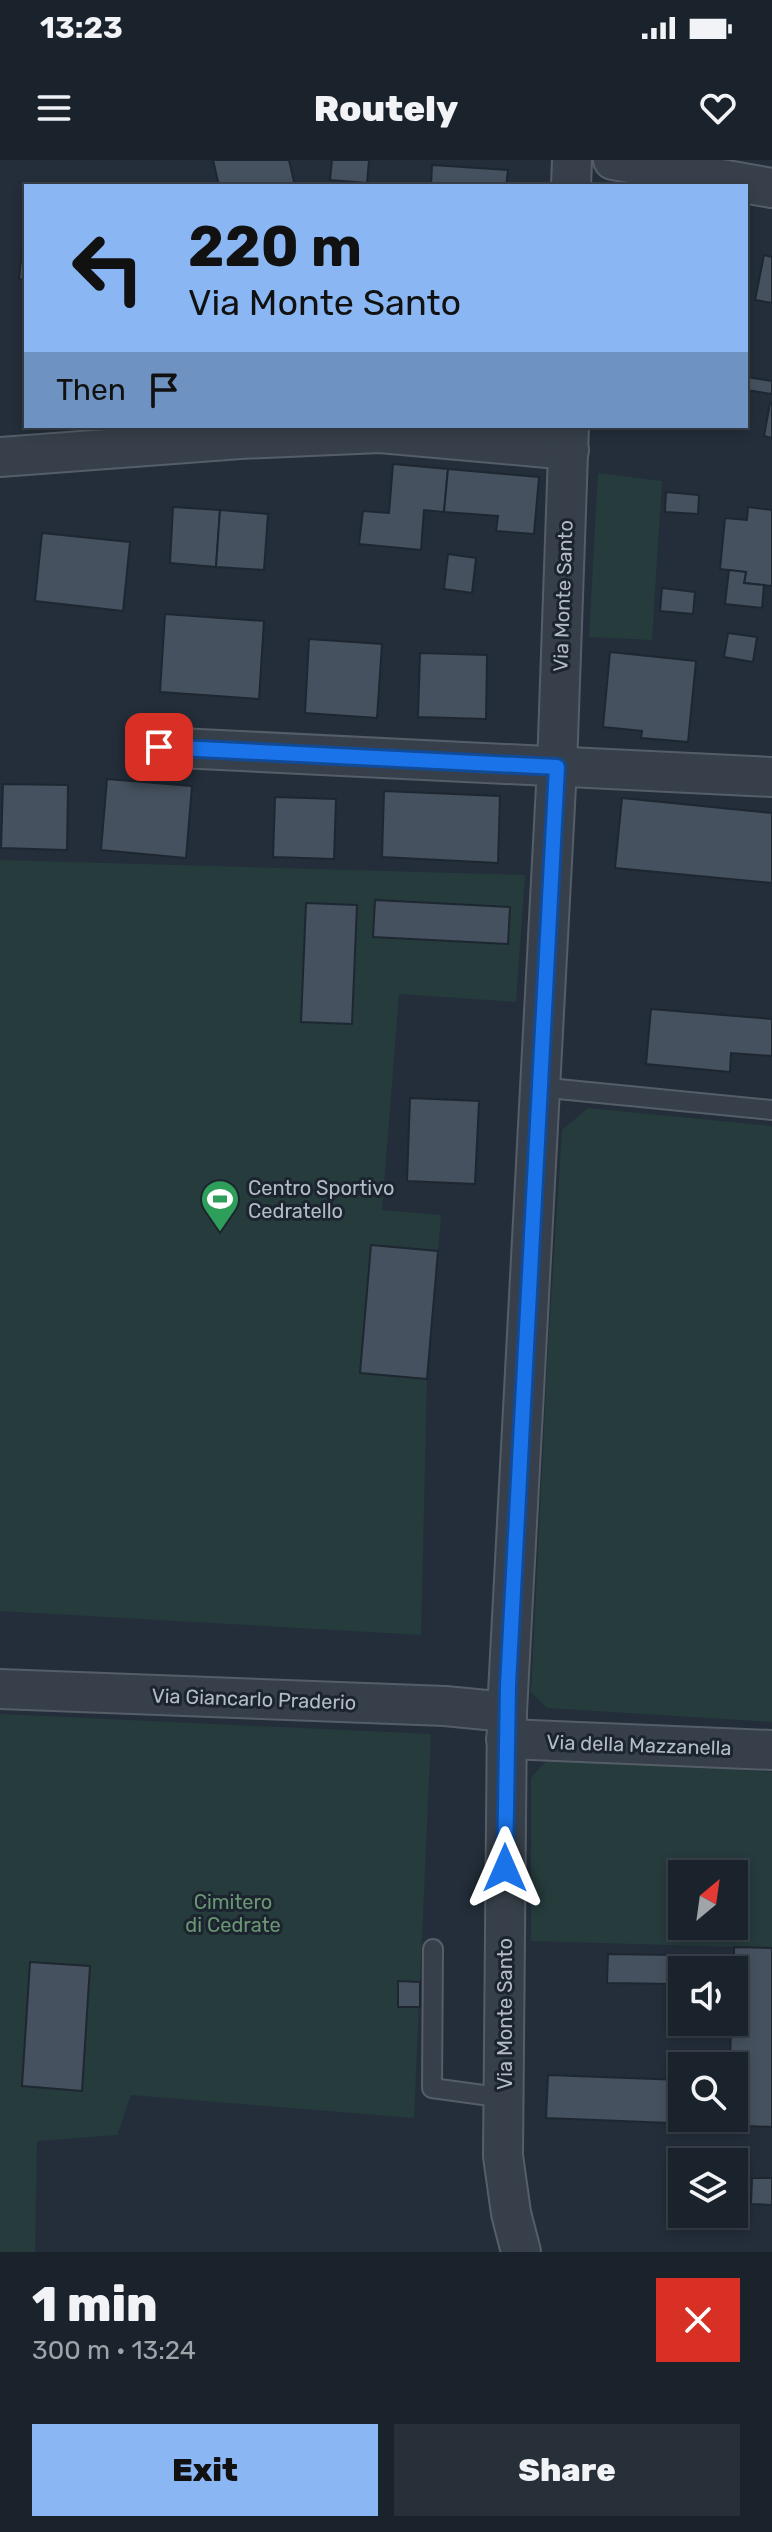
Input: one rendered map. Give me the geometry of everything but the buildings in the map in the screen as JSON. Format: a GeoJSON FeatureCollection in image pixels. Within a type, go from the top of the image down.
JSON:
{"type":"FeatureCollection","features":[{"type":"Feature","properties":{"kind":"street"},"geometry":{"type":"LineString","coordinates":[[571,184],[572,160]]}},
{"type":"Feature","properties":{"kind":"street"},"geometry":{"type":"LineString","coordinates":[[613,160],[772,188]]}},
{"type":"Feature","properties":{"kind":"street"},"geometry":{"type":"LineString","coordinates":[[0,457],[240,439],[380,433],[569,438]]}},
{"type":"Feature","properties":{"kind":"street","name":"Via Monte Santo"},"geometry":{"type":"LineString","coordinates":[[521,2252],[511,2213],[503,2156],[506,1726],[557,767],[569,438]]}},
{"type":"Feature","properties":{"kind":"street"},"geometry":{"type":"LineString","coordinates":[[159,747],[772,777]]}},
{"type":"Feature","properties":{"kind":"street","name":"Via Giancarlo Praderio"},"geometry":{"type":"LineString","coordinates":[[0,1689],[445,1706],[506,1726]]}},
{"type":"Feature","properties":{"kind":"street","name":"Via della Mazzanella"},"geometry":{"type":"LineString","coordinates":[[506,1726],[772,1750]]}},
{"type":"Feature","properties":{"kind":"lane"},"geometry":{"type":"LineString","coordinates":[[538,1087],[772,1110]]}},
{"type":"Feature","properties":{"kind":"lane"},"geometry":{"type":"LineString","coordinates":[[433,1949],[432,2088],[505,2098]]}},
{"type":"Feature","properties":{"kind":"green space"},"geometry":{"type":"Polygon","coordinates":[[[598,473],[662,481],[652,640],[589,637],[598,473]]]}},
{"type":"Feature","properties":{"kind":"green space","name":"Centro Sportivo Cedratello"},"geometry":{"type":"Polygon","coordinates":[[[0,860],[525,875],[516,1002],[399,994],[382,1210],[441,1215],[427,1379],[421,1635],[0,1611],[0,860]]]}},
{"type":"Feature","properties":{"kind":"green space"},"geometry":{"type":"Polygon","coordinates":[[[588,1108],[772,1126],[772,1722],[547,1708],[531,1692],[562,1130],[588,1108]]]}},
{"type":"Feature","properties":{"kind":"green space","name":"Cimitero di Cedrate"},"geometry":{"type":"Polygon","coordinates":[[[0,1714],[431,1734],[414,2118],[131,2095],[117,2135],[37,2141],[35,2252],[0,2252],[0,1714]]]}},
{"type":"Feature","properties":{"kind":"green space"},"geometry":{"type":"Polygon","coordinates":[[[554,1757],[772,1772],[772,1948],[531,1941],[531,1778],[554,1757]]]}},
{"type":"Feature","properties":{"kind":"place","name":"Centro Sportivo Cedratello"},"geometry":{"type":"Point","coordinates":[220,1233]}},
{"type":"Feature","properties":{"kind":"route"},"geometry":{"type":"LineString","coordinates":[[159,747],[557,767],[508,1685],[505,1868]]}}]}
